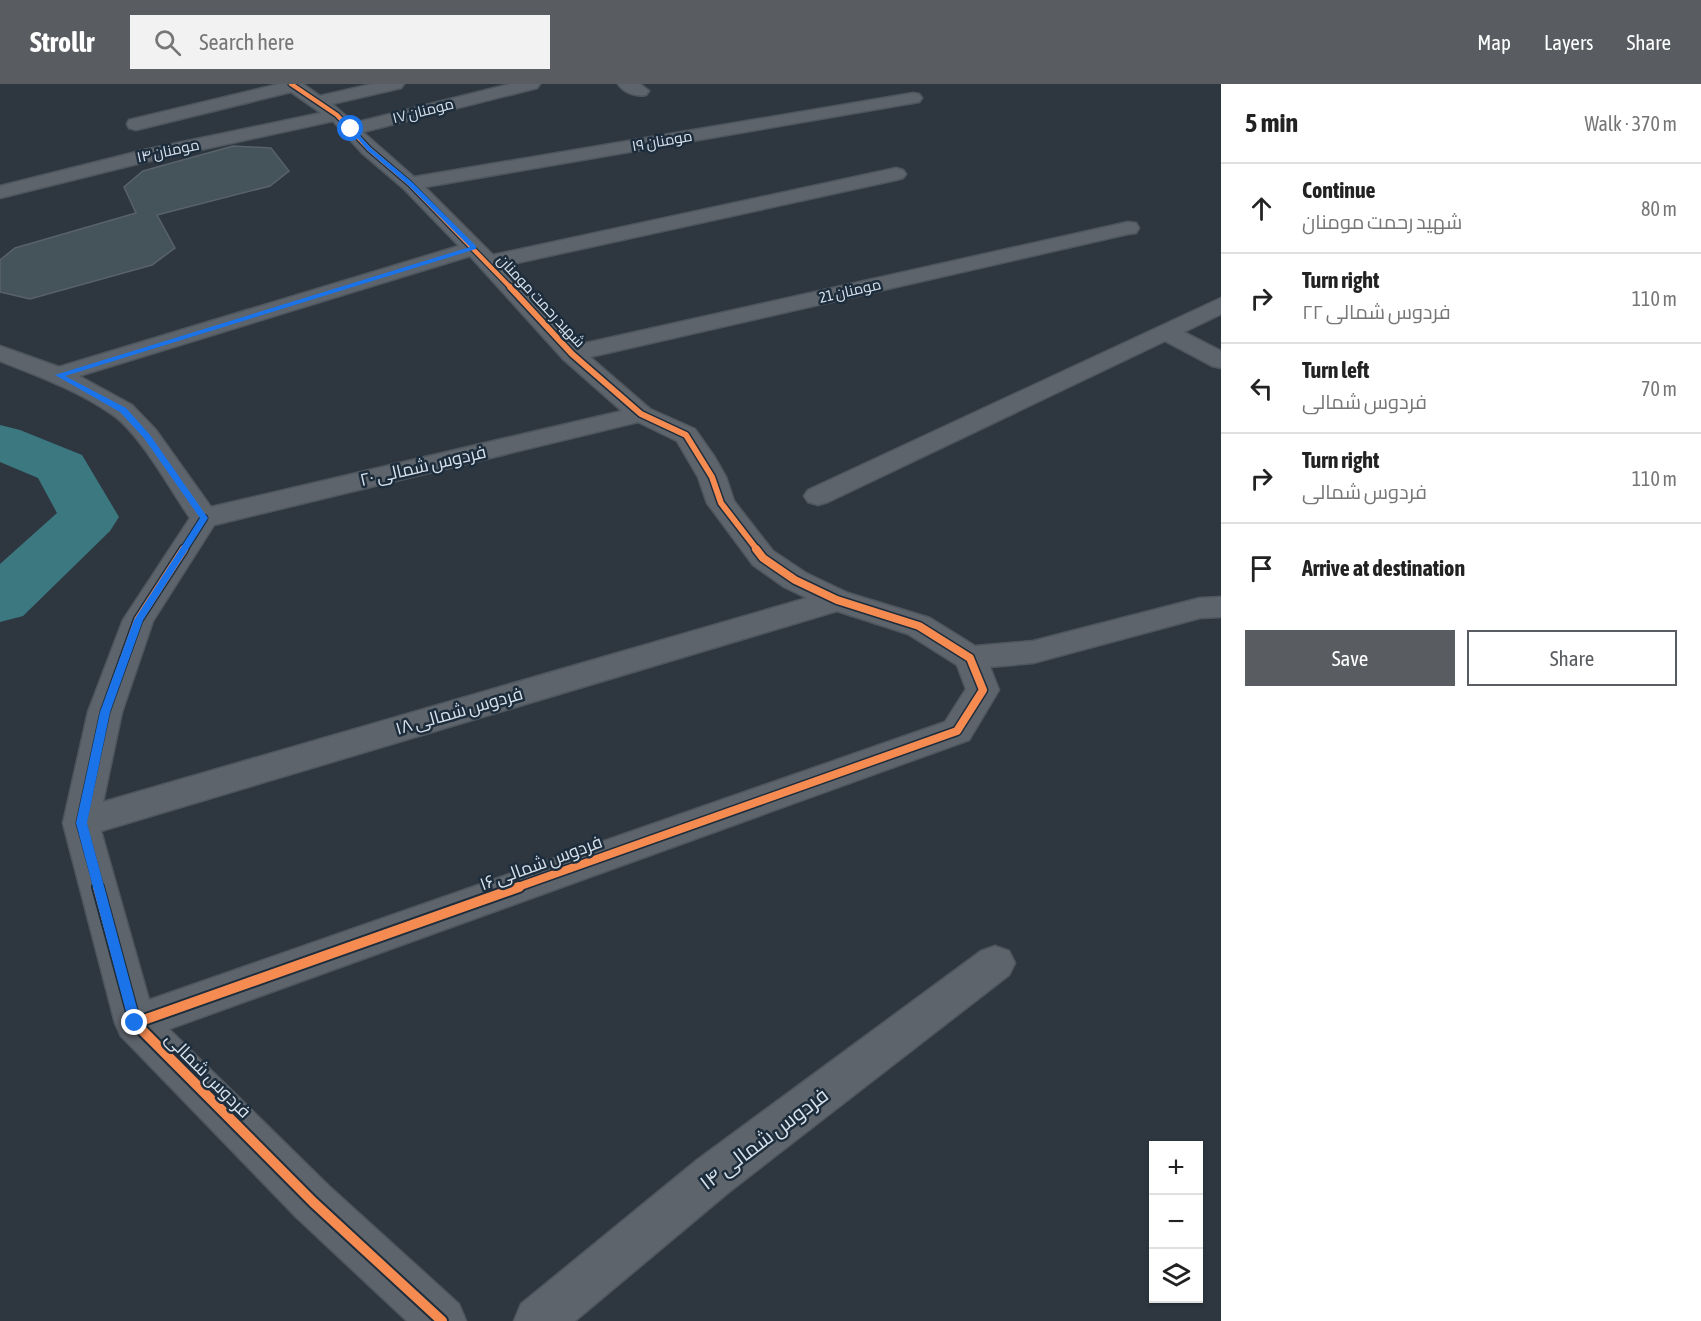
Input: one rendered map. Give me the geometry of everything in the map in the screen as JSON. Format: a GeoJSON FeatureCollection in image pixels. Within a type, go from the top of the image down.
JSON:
{"type":"FeatureCollection","features":[{"type":"Feature","properties":{"kind":"street"},"geometry":{"type":"LineString","coordinates":[[316,102],[395,84]]}},
{"type":"Feature","properties":{"kind":"street","name":"مومنان ۱۷"},"geometry":{"type":"LineString","coordinates":[[344,122],[531,84]]}},
{"type":"Feature","properties":{"kind":"street"},"geometry":{"type":"LineString","coordinates":[[136,124],[292,85]]}},
{"type":"Feature","properties":{"kind":"street","name":"شهید رحمت مومنان"},"geometry":{"type":"LineString","coordinates":[[292,85],[344,122],[369,149],[410,184],[481,255],[572,354],[641,414],[686,435],[712,477],[721,503],[763,558],[795,580],[837,600],[919,626],[970,658]]}},
{"type":"Feature","properties":{"kind":"street","name":"مومنان ۱۹"},"geometry":{"type":"LineString","coordinates":[[410,184],[913,98]]}},
{"type":"Feature","properties":{"kind":"street","name":"مومنان ۱۴"},"geometry":{"type":"LineString","coordinates":[[0,192],[144,156],[344,122]]}},
{"type":"Feature","properties":{"kind":"street"},"geometry":{"type":"LineString","coordinates":[[58,375],[481,255],[896,174]]}},
{"type":"Feature","properties":{"kind":"street","name":"مومنان 21"},"geometry":{"type":"LineString","coordinates":[[572,354],[1128,228]]}},
{"type":"Feature","properties":{"kind":"street"},"geometry":{"type":"LineString","coordinates":[[818,496],[1221,305]]}},
{"type":"Feature","properties":{"kind":"street"},"geometry":{"type":"LineString","coordinates":[[1166,332],[1221,361]]}},
{"type":"Feature","properties":{"kind":"street"},"geometry":{"type":"LineString","coordinates":[[0,352],[58,375],[123,410],[147,436],[204,518]]}},
{"type":"Feature","properties":{"kind":"street","name":"فردوس شمالی ۲۰"},"geometry":{"type":"LineString","coordinates":[[204,518],[641,414]]}},
{"type":"Feature","properties":{"kind":"street","name":"فردوس شمالی"},"geometry":{"type":"LineString","coordinates":[[204,518],[138,620],[105,712],[81,823],[135,1023],[313,1202],[442,1321]]}},
{"type":"Feature","properties":{"kind":"street","name":"فردوس شمالی ۱۸"},"geometry":{"type":"LineString","coordinates":[[81,823],[837,600]]}},
{"type":"Feature","properties":{"kind":"street"},"geometry":{"type":"LineString","coordinates":[[970,658],[1033,652],[1200,608],[1221,607]]}},
{"type":"Feature","properties":{"kind":"street","name":"فردوس شمالی ۱۶"},"geometry":{"type":"LineString","coordinates":[[135,1023],[957,731],[982,690],[970,658]]}},
{"type":"Feature","properties":{"kind":"street","name":"فردوس شمالی ۱۴"},"geometry":{"type":"LineString","coordinates":[[538,1321],[712,1176],[995,963]]}},
{"type":"Feature","properties":{"kind":"building"},"geometry":{"type":"Polygon","coordinates":[[[233,146],[271,148],[289,171],[270,186],[157,215],[175,248],[152,265],[30,299],[0,292],[0,260],[15,248],[136,213],[124,187],[143,171],[233,146]]]}},
{"type":"Feature","properties":{"kind":"waterway"},"geometry":{"type":"LineString","coordinates":[[0,442],[61,467],[89,517],[0,600]]}},
{"type":"Feature","properties":{"kind":"cycle path"},"geometry":{"type":"LineString","coordinates":[[135,1023],[957,731],[983,690],[970,658],[919,626],[837,600],[795,580],[763,558],[721,503],[712,477],[686,435],[641,414],[572,354],[474,248],[410,184],[369,149],[337,115],[291,84]]}},
{"type":"Feature","properties":{"kind":"cycle path"},"geometry":{"type":"LineString","coordinates":[[204,518],[138,620],[105,712],[81,823],[135,1023],[313,1202],[442,1321]]}},
{"type":"Feature","properties":{"kind":"route"},"geometry":{"type":"LineString","coordinates":[[135,1023],[81,823],[105,712],[138,620],[204,518],[147,436],[123,410],[58,375],[474,248],[410,184],[369,149],[351,129]]}}]}
